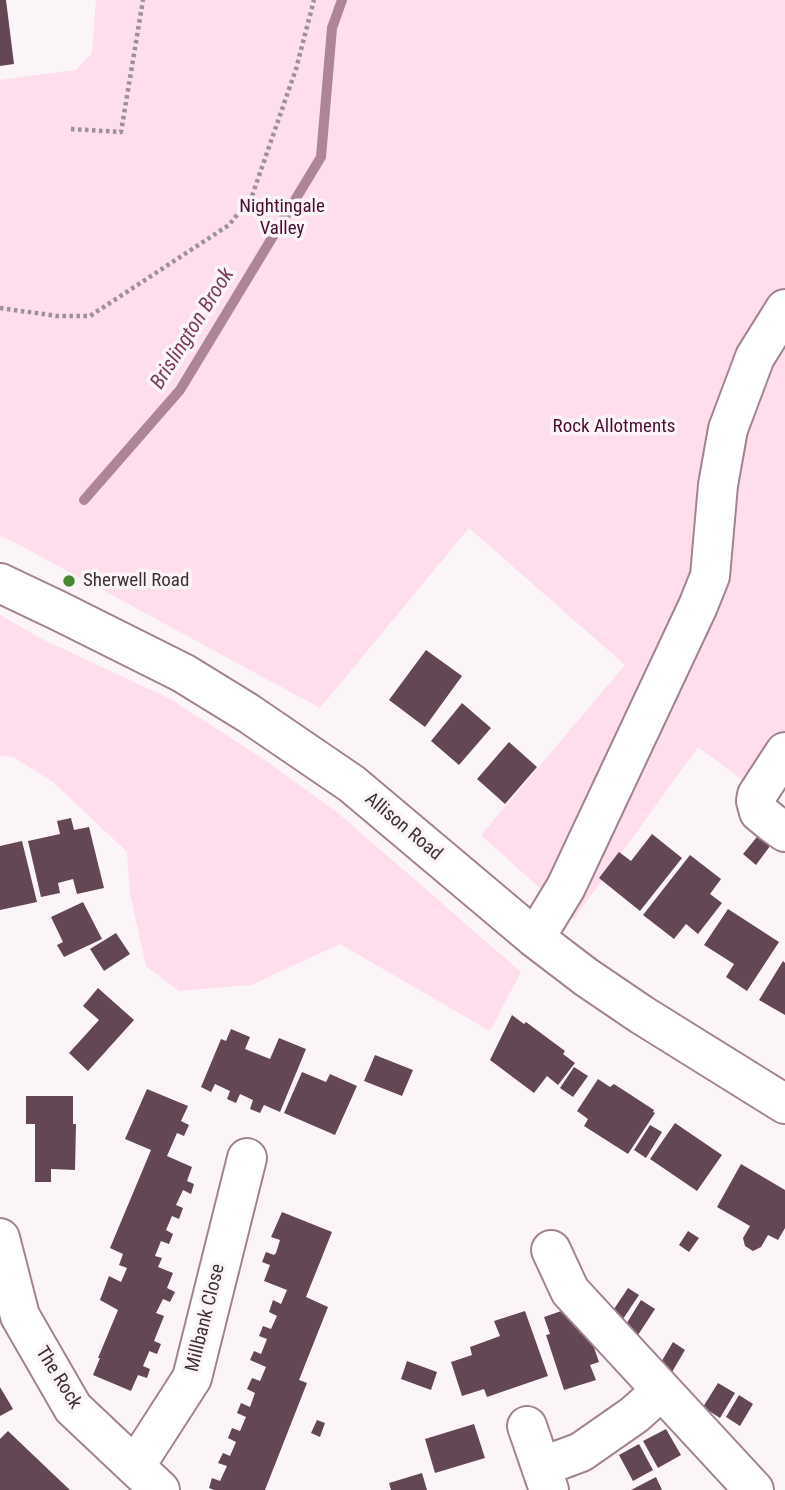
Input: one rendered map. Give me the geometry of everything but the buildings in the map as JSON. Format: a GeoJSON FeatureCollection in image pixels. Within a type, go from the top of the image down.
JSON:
{"type":"FeatureCollection","features":[{"type":"Feature","properties":{"kind":"street"},"geometry":{"type":"LineString","coordinates":[[535,938],[566,887],[710,576],[718,485],[728,429],[755,357],[785,309]]}},
{"type":"Feature","properties":{"kind":"street","name":"Allison Road"},"geometry":{"type":"LineString","coordinates":[[0,583],[183,673],[248,713],[352,784],[535,938],[586,977],[785,1104]]}},
{"type":"Feature","properties":{"kind":"street"},"geometry":{"type":"LineString","coordinates":[[785,752],[757,795],[756,801],[759,812],[785,832]]}},
{"type":"Feature","properties":{"kind":"street","name":"Millbank Close"},"geometry":{"type":"LineString","coordinates":[[148,1478],[192,1378],[247,1157]]}},
{"type":"Feature","properties":{"kind":"street","name":"The Rock"},"geometry":{"type":"LineString","coordinates":[[0,1238],[20,1316],[73,1408],[148,1478]]}},
{"type":"Feature","properties":{"kind":"street"},"geometry":{"type":"LineString","coordinates":[[551,1250],[570,1291],[754,1490]]}},
{"type":"Feature","properties":{"kind":"street"},"geometry":{"type":"LineString","coordinates":[[527,1426],[545,1478],[634,1415],[661,1391]]}},
{"type":"Feature","properties":{"kind":"path"},"geometry":{"type":"LineString","coordinates":[[71,129],[121,132],[143,0]]}},
{"type":"Feature","properties":{"kind":"path"},"geometry":{"type":"LineString","coordinates":[[0,308],[57,316],[90,316],[229,225],[252,196],[296,69],[314,0]]}},
{"type":"Feature","properties":{"kind":"green space"},"geometry":{"type":"Polygon","coordinates":[[[96,0],[785,0],[785,746],[757,791],[698,747],[574,919],[481,835],[625,665],[469,528],[320,708],[0,536],[0,80],[76,70],[92,53],[96,0]]]}},
{"type":"Feature","properties":{"kind":"green space"},"geometry":{"type":"Polygon","coordinates":[[[0,615],[42,639],[170,699],[265,760],[338,813],[521,972],[490,1031],[340,944],[251,985],[179,991],[146,966],[130,894],[127,852],[53,782],[13,757],[0,756],[0,615]]]}},
{"type":"Feature","properties":{"kind":"waterway","name":"Brislington Brook"},"geometry":{"type":"LineString","coordinates":[[84,500],[180,390],[321,157],[332,28],[342,0]]}},
{"type":"Feature","properties":{"kind":"place","name":"Sherwell Road"},"geometry":{"type":"Point","coordinates":[69,581]}},
{"type":"Feature","properties":{"kind":"park label","name":"Nightingale Valley"},"geometry":{"type":"Point","coordinates":[282,218]}},
{"type":"Feature","properties":{"kind":"park label","name":"Rock Allotments"},"geometry":{"type":"Point","coordinates":[614,427]}}]}
